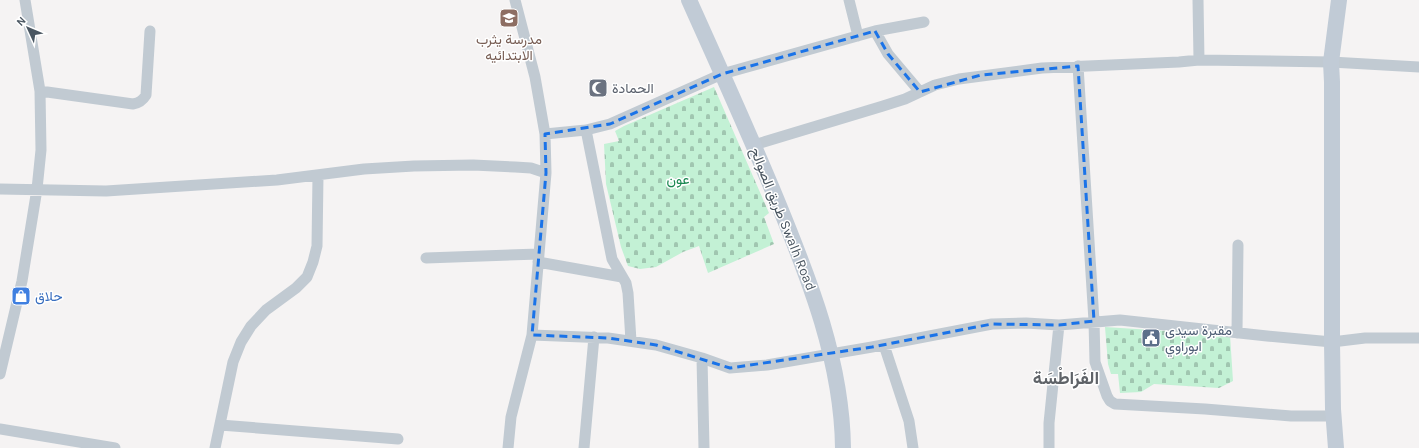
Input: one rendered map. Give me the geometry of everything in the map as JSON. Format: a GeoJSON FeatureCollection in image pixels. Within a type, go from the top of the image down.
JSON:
{"type":"FeatureCollection","features":[{"type":"Feature","properties":{"kind":"street"},"geometry":{"type":"LineString","coordinates":[[0,374],[22,281],[37,189],[41,150],[40,91],[25,0]]}},
{"type":"Feature","properties":{"kind":"street"},"geometry":{"type":"LineString","coordinates":[[508,448],[511,417],[532,335],[546,173],[545,134],[535,77],[515,0]]}},
{"type":"Feature","properties":{"kind":"street","name":"طريق الصوالح Swalh Road"},"geometry":{"type":"LineString","coordinates":[[688,0],[754,145],[800,258],[820,314],[831,354],[843,432],[843,448]]}},
{"type":"Feature","properties":{"kind":"street"},"geometry":{"type":"LineString","coordinates":[[849,0],[858,36]]}},
{"type":"Feature","properties":{"kind":"street"},"geometry":{"type":"LineString","coordinates":[[1198,0],[1199,60]]}},
{"type":"Feature","properties":{"kind":"street"},"geometry":{"type":"LineString","coordinates":[[1336,448],[1332,342],[1331,62],[1339,0]]}},
{"type":"Feature","properties":{"kind":"street"},"geometry":{"type":"LineString","coordinates":[[545,134],[586,130],[610,124],[722,74],[875,31],[924,22]]}},
{"type":"Feature","properties":{"kind":"street"},"geometry":{"type":"LineString","coordinates":[[40,91],[138,104],[146,95],[150,31]]}},
{"type":"Feature","properties":{"kind":"street"},"geometry":{"type":"LineString","coordinates":[[875,31],[888,54],[920,92]]}},
{"type":"Feature","properties":{"kind":"street"},"geometry":{"type":"LineString","coordinates":[[754,145],[890,104],[935,85],[981,75],[1042,68],[1199,60],[1331,62],[1419,67]]}},
{"type":"Feature","properties":{"kind":"street"},"geometry":{"type":"LineString","coordinates":[[1078,66],[1094,321],[1095,362],[1110,401],[1115,404],[1291,416],[1334,416]]}},
{"type":"Feature","properties":{"kind":"street"},"geometry":{"type":"LineString","coordinates":[[586,130],[612,259],[626,283],[631,341]]}},
{"type":"Feature","properties":{"kind":"street"},"geometry":{"type":"LineString","coordinates":[[0,189],[106,191],[224,184],[318,176],[364,169],[414,166],[525,168],[546,173]]}},
{"type":"Feature","properties":{"kind":"street"},"geometry":{"type":"LineString","coordinates":[[215,448],[234,362],[242,342],[251,326],[266,310],[296,288],[307,277],[314,262],[317,246],[318,176]]}},
{"type":"Feature","properties":{"kind":"street"},"geometry":{"type":"LineString","coordinates":[[1237,333],[1238,245]]}},
{"type":"Feature","properties":{"kind":"street"},"geometry":{"type":"LineString","coordinates":[[426,258],[539,258],[622,277]]}},
{"type":"Feature","properties":{"kind":"street"},"geometry":{"type":"LineString","coordinates":[[532,335],[608,338],[656,345],[702,358],[730,368],[767,365],[884,345],[992,324],[1026,323],[1059,325],[1120,320],[1332,342],[1365,338],[1419,338]]}},
{"type":"Feature","properties":{"kind":"street"},"geometry":{"type":"LineString","coordinates":[[1050,448],[1049,423],[1059,325]]}},
{"type":"Feature","properties":{"kind":"street"},"geometry":{"type":"LineString","coordinates":[[584,448],[594,337]]}},
{"type":"Feature","properties":{"kind":"street"},"geometry":{"type":"LineString","coordinates":[[884,345],[909,421],[913,448]]}},
{"type":"Feature","properties":{"kind":"street"},"geometry":{"type":"LineString","coordinates":[[702,358],[704,448]]}},
{"type":"Feature","properties":{"kind":"street"},"geometry":{"type":"LineString","coordinates":[[220,424],[398,439]]}},
{"type":"Feature","properties":{"kind":"street"},"geometry":{"type":"LineString","coordinates":[[0,429],[115,448]]}},
{"type":"Feature","properties":{"kind":"highlighted area"},"geometry":{"type":"Polygon","coordinates":[[[875,31],[888,54],[920,92],[981,75],[1078,66],[1094,321],[1059,325],[992,324],[872,347],[730,368],[656,345],[608,338],[532,335],[546,173],[545,134],[610,124],[722,74],[875,31]]]}},
{"type":"Feature","properties":{"kind":"green space","name":"عون"},"geometry":{"type":"Polygon","coordinates":[[[714,87],[769,213],[764,217],[774,244],[708,273],[699,246],[683,252],[656,267],[640,269],[628,266],[621,247],[606,184],[604,144],[619,141],[615,131],[624,126],[714,87]]]}},
{"type":"Feature","properties":{"kind":"green space"},"geometry":{"type":"Polygon","coordinates":[[[1105,327],[1230,335],[1233,381],[1219,388],[1154,384],[1141,392],[1120,393],[1118,374],[1111,374],[1108,364],[1105,327]]]}},
{"type":"Feature","properties":{"kind":"place","name":"مدرسة يثرب الابتدائيه"},"geometry":{"type":"Point","coordinates":[509,18]}},
{"type":"Feature","properties":{"kind":"place","name":"الحمادة"},"geometry":{"type":"Point","coordinates":[598,88]}},
{"type":"Feature","properties":{"kind":"place","name":"حلاق"},"geometry":{"type":"Point","coordinates":[21,296]}},
{"type":"Feature","properties":{"kind":"place","name":"مقبرة سيدى ابوراوي"},"geometry":{"type":"Point","coordinates":[1151,338]}},
{"type":"Feature","properties":{"kind":"district","name":"الفَرَاطْسَة"},"geometry":{"type":"Point","coordinates":[1066,378]}}]}
